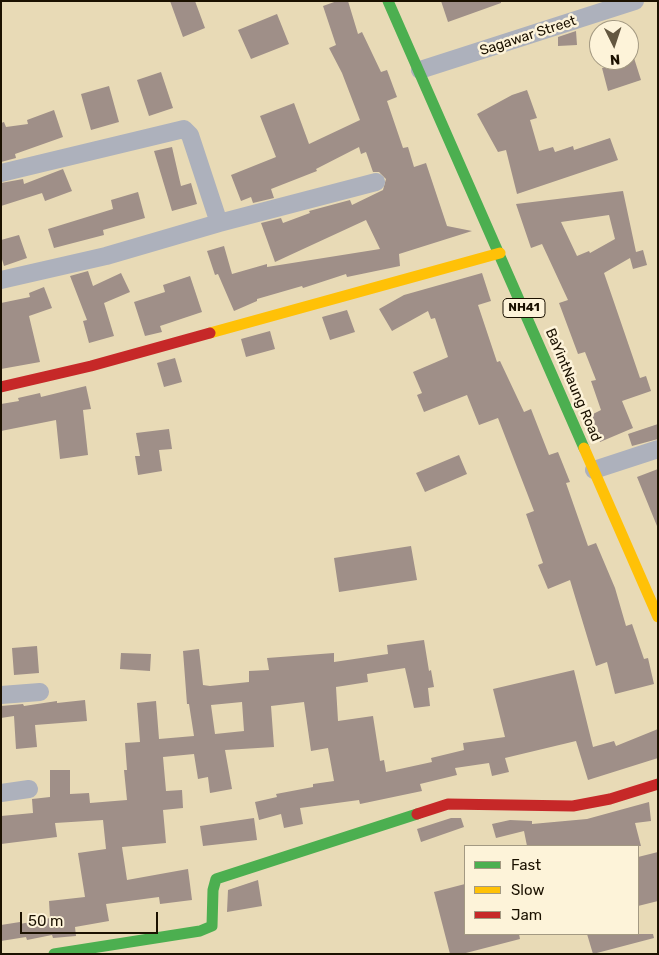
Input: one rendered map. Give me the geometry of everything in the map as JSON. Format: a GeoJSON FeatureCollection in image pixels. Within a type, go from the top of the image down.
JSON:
{"type":"FeatureCollection","features":[{"type":"Feature","properties":{"kind":"main road","name":"BaYintNaung Road"},"geometry":{"type":"LineString","coordinates":[[388,1],[420,70],[658,617]]}},
{"type":"Feature","properties":{"kind":"main road"},"geometry":{"type":"LineString","coordinates":[[1,387],[91,366],[500,253]]}},
{"type":"Feature","properties":{"kind":"main road"},"geometry":{"type":"LineString","coordinates":[[54,954],[200,931],[212,926],[213,890],[216,879],[442,805],[470,802],[560,807],[594,804],[658,784]]}},
{"type":"Feature","properties":{"kind":"street","name":"Sagawar Street"},"geometry":{"type":"LineString","coordinates":[[420,70],[635,1]]}},
{"type":"Feature","properties":{"kind":"street"},"geometry":{"type":"LineString","coordinates":[[1,173],[184,129],[190,135],[219,223]]}},
{"type":"Feature","properties":{"kind":"street"},"geometry":{"type":"LineString","coordinates":[[1,280],[106,256],[219,223],[376,182]]}},
{"type":"Feature","properties":{"kind":"street"},"geometry":{"type":"LineString","coordinates":[[594,470],[658,449]]}},
{"type":"Feature","properties":{"kind":"street"},"geometry":{"type":"LineString","coordinates":[[1,694],[40,692]]}},
{"type":"Feature","properties":{"kind":"street"},"geometry":{"type":"LineString","coordinates":[[1,793],[29,789]]}},
{"type":"Feature","properties":{"kind":"building"},"geometry":{"type":"Polygon","coordinates":[[[170,1],[195,1],[205,28],[183,37],[170,1]]]}},
{"type":"Feature","properties":{"kind":"building"},"geometry":{"type":"Polygon","coordinates":[[[337,1],[348,1],[358,34],[362,32],[381,72],[387,70],[397,97],[387,101],[403,148],[408,147],[414,167],[426,163],[447,226],[472,231],[399,254],[400,266],[347,277],[346,274],[303,288],[302,286],[257,299],[257,301],[234,311],[218,274],[215,275],[207,251],[224,246],[232,274],[267,264],[267,267],[380,249],[366,220],[275,262],[261,223],[281,218],[283,223],[310,213],[309,211],[350,200],[352,205],[383,190],[386,179],[379,172],[373,172],[366,152],[361,154],[359,147],[316,169],[317,171],[271,189],[274,198],[253,203],[251,197],[241,201],[231,175],[276,157],[260,116],[294,103],[309,144],[360,120],[342,73],[329,48],[336,45],[323,6],[337,1]]]}},
{"type":"Feature","properties":{"kind":"building"},"geometry":{"type":"Polygon","coordinates":[[[441,1],[501,1],[501,3],[448,22],[441,1]]]}},
{"type":"Feature","properties":{"kind":"building"},"geometry":{"type":"Polygon","coordinates":[[[277,14],[289,44],[251,59],[238,30],[277,14]]]}},
{"type":"Feature","properties":{"kind":"building"},"geometry":{"type":"Polygon","coordinates":[[[576,31],[577,45],[558,46],[558,37],[576,31]]]}},
{"type":"Feature","properties":{"kind":"building"},"geometry":{"type":"Polygon","coordinates":[[[603,70],[638,70],[641,80],[608,91],[603,70]]]}},
{"type":"Feature","properties":{"kind":"building"},"geometry":{"type":"Polygon","coordinates":[[[161,72],[173,108],[149,116],[137,80],[161,72]]]}},
{"type":"Feature","properties":{"kind":"building"},"geometry":{"type":"Polygon","coordinates":[[[109,86],[119,122],[91,130],[81,94],[109,86]]]}},
{"type":"Feature","properties":{"kind":"building"},"geometry":{"type":"Polygon","coordinates":[[[527,90],[537,118],[530,120],[539,151],[553,147],[555,152],[573,146],[574,150],[610,138],[618,160],[517,194],[506,150],[498,152],[477,114],[512,95],[527,90]]]}},
{"type":"Feature","properties":{"kind":"building"},"geometry":{"type":"Polygon","coordinates":[[[54,110],[63,137],[15,154],[16,158],[1,162],[1,123],[4,122],[6,127],[28,124],[27,120],[54,110]]]}},
{"type":"Feature","properties":{"kind":"building"},"geometry":{"type":"Polygon","coordinates":[[[172,147],[181,186],[191,183],[197,204],[172,211],[154,151],[172,147]]]}},
{"type":"Feature","properties":{"kind":"building"},"geometry":{"type":"Polygon","coordinates":[[[63,169],[72,191],[45,201],[42,193],[1,206],[1,183],[23,179],[24,184],[63,169]]]}},
{"type":"Feature","properties":{"kind":"building"},"geometry":{"type":"Polygon","coordinates":[[[623,191],[636,252],[643,250],[647,265],[633,269],[630,258],[604,273],[640,378],[646,376],[651,391],[622,401],[633,428],[600,442],[589,416],[601,410],[591,381],[596,380],[585,352],[578,354],[559,303],[568,300],[542,244],[531,248],[516,204],[623,191]],[[609,215],[561,222],[577,256],[589,251],[590,253],[615,239],[609,215]]]}},
{"type":"Feature","properties":{"kind":"building"},"geometry":{"type":"Polygon","coordinates":[[[138,192],[145,218],[103,230],[104,235],[54,248],[48,229],[113,209],[111,200],[138,192]]]}},
{"type":"Feature","properties":{"kind":"building"},"geometry":{"type":"Polygon","coordinates":[[[19,235],[27,258],[4,266],[1,256],[1,240],[19,235]]]}},
{"type":"Feature","properties":{"kind":"building"},"geometry":{"type":"Polygon","coordinates":[[[88,271],[93,286],[121,273],[130,292],[104,303],[114,336],[89,343],[83,321],[87,320],[70,276],[88,271]]]}},
{"type":"Feature","properties":{"kind":"building"},"geometry":{"type":"Polygon","coordinates":[[[482,273],[491,301],[478,305],[497,362],[500,361],[524,412],[531,409],[549,455],[558,452],[570,482],[566,483],[588,546],[596,543],[615,588],[626,626],[632,624],[644,659],[648,658],[654,684],[615,694],[607,662],[596,666],[570,580],[548,589],[538,565],[543,563],[526,514],[534,511],[498,418],[479,425],[467,395],[424,412],[417,395],[422,393],[413,372],[448,357],[435,318],[431,319],[428,311],[392,331],[379,309],[404,295],[482,273]]]}},
{"type":"Feature","properties":{"kind":"building"},"geometry":{"type":"Polygon","coordinates":[[[190,276],[202,312],[160,326],[162,332],[145,336],[134,302],[165,292],[163,285],[190,276]]]}},
{"type":"Feature","properties":{"kind":"building"},"geometry":{"type":"Polygon","coordinates":[[[44,287],[52,308],[29,316],[40,362],[1,369],[1,303],[30,297],[29,293],[44,287]]]}},
{"type":"Feature","properties":{"kind":"building"},"geometry":{"type":"Polygon","coordinates":[[[347,310],[355,332],[330,340],[322,317],[347,310]]]}},
{"type":"Feature","properties":{"kind":"building"},"geometry":{"type":"Polygon","coordinates":[[[270,331],[275,349],[246,357],[241,339],[270,331]]]}},
{"type":"Feature","properties":{"kind":"building"},"geometry":{"type":"Polygon","coordinates":[[[175,358],[182,382],[164,387],[157,363],[175,358]]]}},
{"type":"Feature","properties":{"kind":"building"},"geometry":{"type":"Polygon","coordinates":[[[86,386],[91,409],[83,410],[88,455],[60,459],[56,420],[1,431],[1,404],[19,401],[18,398],[40,393],[41,397],[86,386]]]}},
{"type":"Feature","properties":{"kind":"building"},"geometry":{"type":"Polygon","coordinates":[[[658,424],[658,439],[632,446],[628,434],[658,424]]]}},
{"type":"Feature","properties":{"kind":"building"},"geometry":{"type":"Polygon","coordinates":[[[169,429],[172,449],[159,450],[162,471],[138,475],[135,456],[140,456],[136,433],[169,429]]]}},
{"type":"Feature","properties":{"kind":"building"},"geometry":{"type":"Polygon","coordinates":[[[459,455],[467,474],[425,492],[416,473],[459,455]]]}},
{"type":"Feature","properties":{"kind":"building"},"geometry":{"type":"Polygon","coordinates":[[[658,469],[658,526],[657,526],[637,477],[658,469]]]}},
{"type":"Feature","properties":{"kind":"building"},"geometry":{"type":"Polygon","coordinates":[[[411,546],[417,580],[339,592],[334,558],[411,546]]]}},
{"type":"Feature","properties":{"kind":"building"},"geometry":{"type":"Polygon","coordinates":[[[424,640],[429,671],[431,670],[434,687],[428,688],[430,706],[414,708],[405,668],[367,674],[368,682],[336,687],[338,721],[373,716],[380,761],[384,760],[386,772],[432,762],[431,758],[464,750],[463,743],[505,737],[493,689],[574,670],[593,747],[614,741],[616,746],[658,729],[658,758],[588,780],[576,741],[505,758],[509,772],[492,776],[489,763],[455,768],[457,775],[420,784],[422,791],[360,804],[359,800],[300,808],[303,824],[284,828],[281,814],[259,820],[255,802],[277,797],[276,794],[313,787],[313,784],[334,781],[328,748],[311,751],[304,702],[271,706],[274,747],[225,750],[232,789],[210,793],[208,777],[198,779],[194,754],[163,757],[166,791],[182,790],[183,808],[163,810],[166,843],[122,847],[127,880],[188,869],[192,900],[160,904],[159,897],[106,904],[109,921],[75,927],[76,936],[53,938],[52,935],[27,940],[26,937],[1,941],[1,925],[20,922],[20,924],[50,918],[49,901],[85,897],[78,853],[106,849],[103,820],[55,823],[57,837],[1,844],[1,816],[33,813],[32,799],[50,797],[50,770],[70,770],[70,794],[89,793],[90,803],[127,800],[124,770],[127,770],[125,743],[140,742],[137,703],[156,701],[159,739],[194,736],[189,704],[187,704],[183,651],[199,649],[203,685],[210,686],[249,682],[249,671],[269,670],[267,658],[334,653],[334,662],[388,654],[387,645],[424,640]],[[242,702],[211,705],[215,734],[244,731],[242,702]]]}},
{"type":"Feature","properties":{"kind":"building"},"geometry":{"type":"Polygon","coordinates":[[[37,646],[39,673],[14,675],[12,648],[37,646]]]}},
{"type":"Feature","properties":{"kind":"building"},"geometry":{"type":"Polygon","coordinates":[[[121,653],[151,654],[150,671],[120,669],[121,653]]]}},
{"type":"Feature","properties":{"kind":"building"},"geometry":{"type":"Polygon","coordinates":[[[85,700],[87,721],[35,725],[37,747],[16,749],[14,716],[1,718],[1,706],[23,704],[24,706],[57,701],[57,703],[85,700]]]}},
{"type":"Feature","properties":{"kind":"building"},"geometry":{"type":"Polygon","coordinates":[[[649,802],[651,821],[635,823],[641,846],[527,845],[524,831],[496,838],[492,824],[510,820],[532,821],[532,824],[587,819],[649,802]]]}},
{"type":"Feature","properties":{"kind":"building"},"geometry":{"type":"Polygon","coordinates":[[[254,818],[257,840],[203,846],[200,826],[254,818]]]}},
{"type":"Feature","properties":{"kind":"building"},"geometry":{"type":"Polygon","coordinates":[[[451,818],[461,818],[464,827],[421,842],[417,829],[451,818]]]}},
{"type":"Feature","properties":{"kind":"building"},"geometry":{"type":"Polygon","coordinates":[[[658,852],[658,901],[639,906],[639,857],[658,852]]]}},
{"type":"Feature","properties":{"kind":"building"},"geometry":{"type":"Polygon","coordinates":[[[258,880],[262,906],[227,912],[228,890],[258,880]]]}},
{"type":"Feature","properties":{"kind":"building"},"geometry":{"type":"Polygon","coordinates":[[[464,884],[464,935],[519,935],[520,939],[462,954],[450,954],[434,892],[464,884]]]}},
{"type":"Feature","properties":{"kind":"building"},"geometry":{"type":"Polygon","coordinates":[[[653,934],[654,938],[593,954],[587,935],[653,934]]]}},
{"type":"Feature","properties":{"kind":"traffic: fast"},"geometry":{"type":"LineString","coordinates":[[388,1],[584,448]]}},
{"type":"Feature","properties":{"kind":"traffic: fast"},"geometry":{"type":"LineString","coordinates":[[54,954],[200,931],[212,926],[213,890],[216,879],[417,814]]}},
{"type":"Feature","properties":{"kind":"traffic: slow"},"geometry":{"type":"LineString","coordinates":[[210,333],[500,253]]}},
{"type":"Feature","properties":{"kind":"traffic: slow"},"geometry":{"type":"LineString","coordinates":[[584,448],[658,617]]}},
{"type":"Feature","properties":{"kind":"traffic: jam"},"geometry":{"type":"LineString","coordinates":[[1,387],[91,366],[210,333]]}},
{"type":"Feature","properties":{"kind":"traffic: jam"},"geometry":{"type":"LineString","coordinates":[[417,814],[448,804],[573,806],[610,799],[658,784]]}}]}
